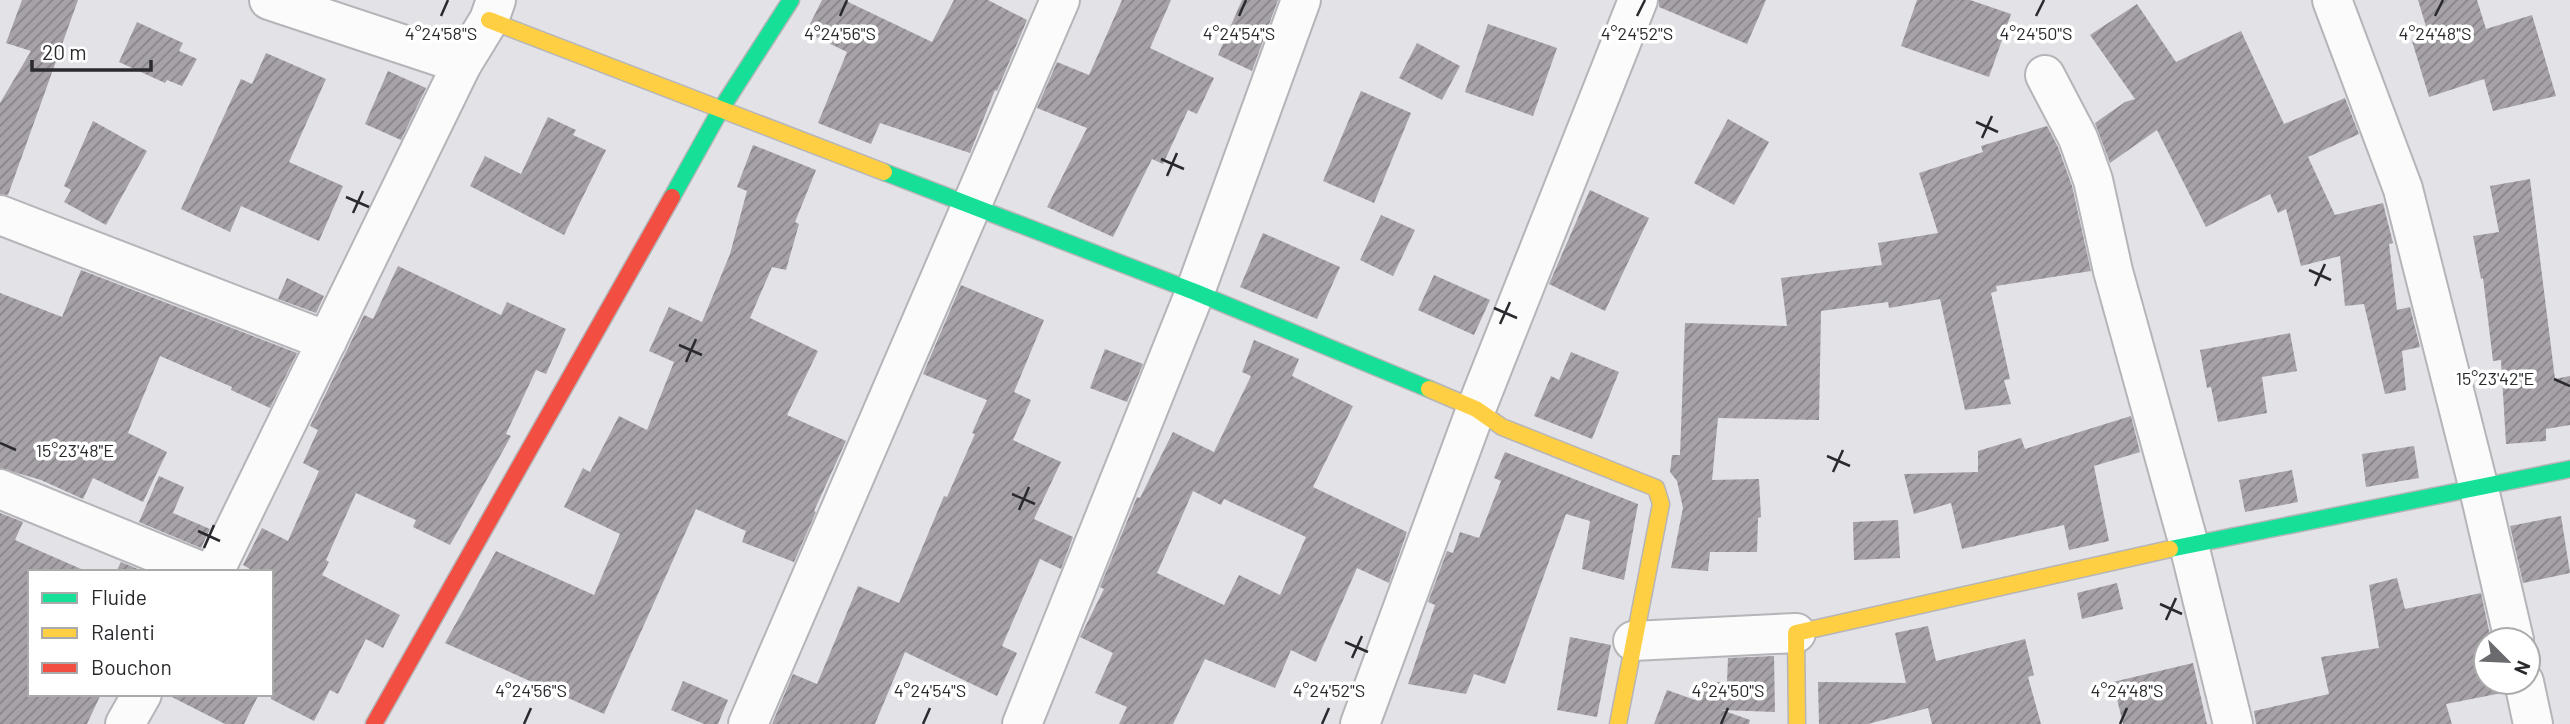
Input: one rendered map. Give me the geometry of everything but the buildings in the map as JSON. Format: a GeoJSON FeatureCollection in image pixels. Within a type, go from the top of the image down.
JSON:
{"type":"FeatureCollection","features":[{"type":"Feature","properties":{"kind":"street"},"geometry":{"type":"LineString","coordinates":[[269,0],[462,64]]}},
{"type":"Feature","properties":{"kind":"street"},"geometry":{"type":"LineString","coordinates":[[374,724],[721,109],[791,0]]}},
{"type":"Feature","properties":{"kind":"street"},"geometry":{"type":"LineString","coordinates":[[748,724],[1060,0]]}},
{"type":"Feature","properties":{"kind":"street"},"geometry":{"type":"LineString","coordinates":[[1022,724],[1195,292],[1301,0]]}},
{"type":"Feature","properties":{"kind":"street"},"geometry":{"type":"LineString","coordinates":[[1360,724],[1476,409],[1638,0]]}},
{"type":"Feature","properties":{"kind":"street"},"geometry":{"type":"LineString","coordinates":[[2336,1],[2403,189],[2511,626]]}},
{"type":"Feature","properties":{"kind":"street"},"geometry":{"type":"LineString","coordinates":[[215,570],[462,64],[492,10],[721,109],[1195,292],[1476,409],[1502,427],[1656,488],[1661,503],[1618,724]]}},
{"type":"Feature","properties":{"kind":"street"},"geometry":{"type":"LineString","coordinates":[[2045,75],[2078,138],[2093,180],[2113,271],[2189,545],[2233,724]]}},
{"type":"Feature","properties":{"kind":"street"},"geometry":{"type":"LineString","coordinates":[[0,215],[327,341]]}},
{"type":"Feature","properties":{"kind":"street"},"geometry":{"type":"LineString","coordinates":[[1633,641],[1796,633],[2189,545],[2570,469]]}},
{"type":"Feature","properties":{"kind":"street"},"geometry":{"type":"LineString","coordinates":[[0,489],[198,570]]}},
{"type":"Feature","properties":{"kind":"street"},"geometry":{"type":"LineString","coordinates":[[1796,633],[1797,724]]}},
{"type":"Feature","properties":{"kind":"street"},"geometry":{"type":"LineString","coordinates":[[125,724],[141,696]]}},
{"type":"Feature","properties":{"kind":"street"},"geometry":{"type":"LineString","coordinates":[[2527,696],[2533,724]]}},
{"type":"Feature","properties":{"kind":"traffic: fast"},"geometry":{"type":"LineString","coordinates":[[672,197],[721,109],[791,0]]}},
{"type":"Feature","properties":{"kind":"traffic: fast"},"geometry":{"type":"LineString","coordinates":[[884,172],[1195,292],[1429,389]]}},
{"type":"Feature","properties":{"kind":"traffic: fast"},"geometry":{"type":"LineString","coordinates":[[2170,549],[2570,469]]}},
{"type":"Feature","properties":{"kind":"traffic: slow"},"geometry":{"type":"LineString","coordinates":[[489,20],[884,172]]}},
{"type":"Feature","properties":{"kind":"traffic: slow"},"geometry":{"type":"LineString","coordinates":[[1429,389],[1476,409],[1502,427],[1656,488],[1661,504],[1618,724]]}},
{"type":"Feature","properties":{"kind":"traffic: slow"},"geometry":{"type":"LineString","coordinates":[[1797,724],[1796,633],[2170,549]]}},
{"type":"Feature","properties":{"kind":"traffic: jam"},"geometry":{"type":"LineString","coordinates":[[374,724],[672,197]]}}]}
